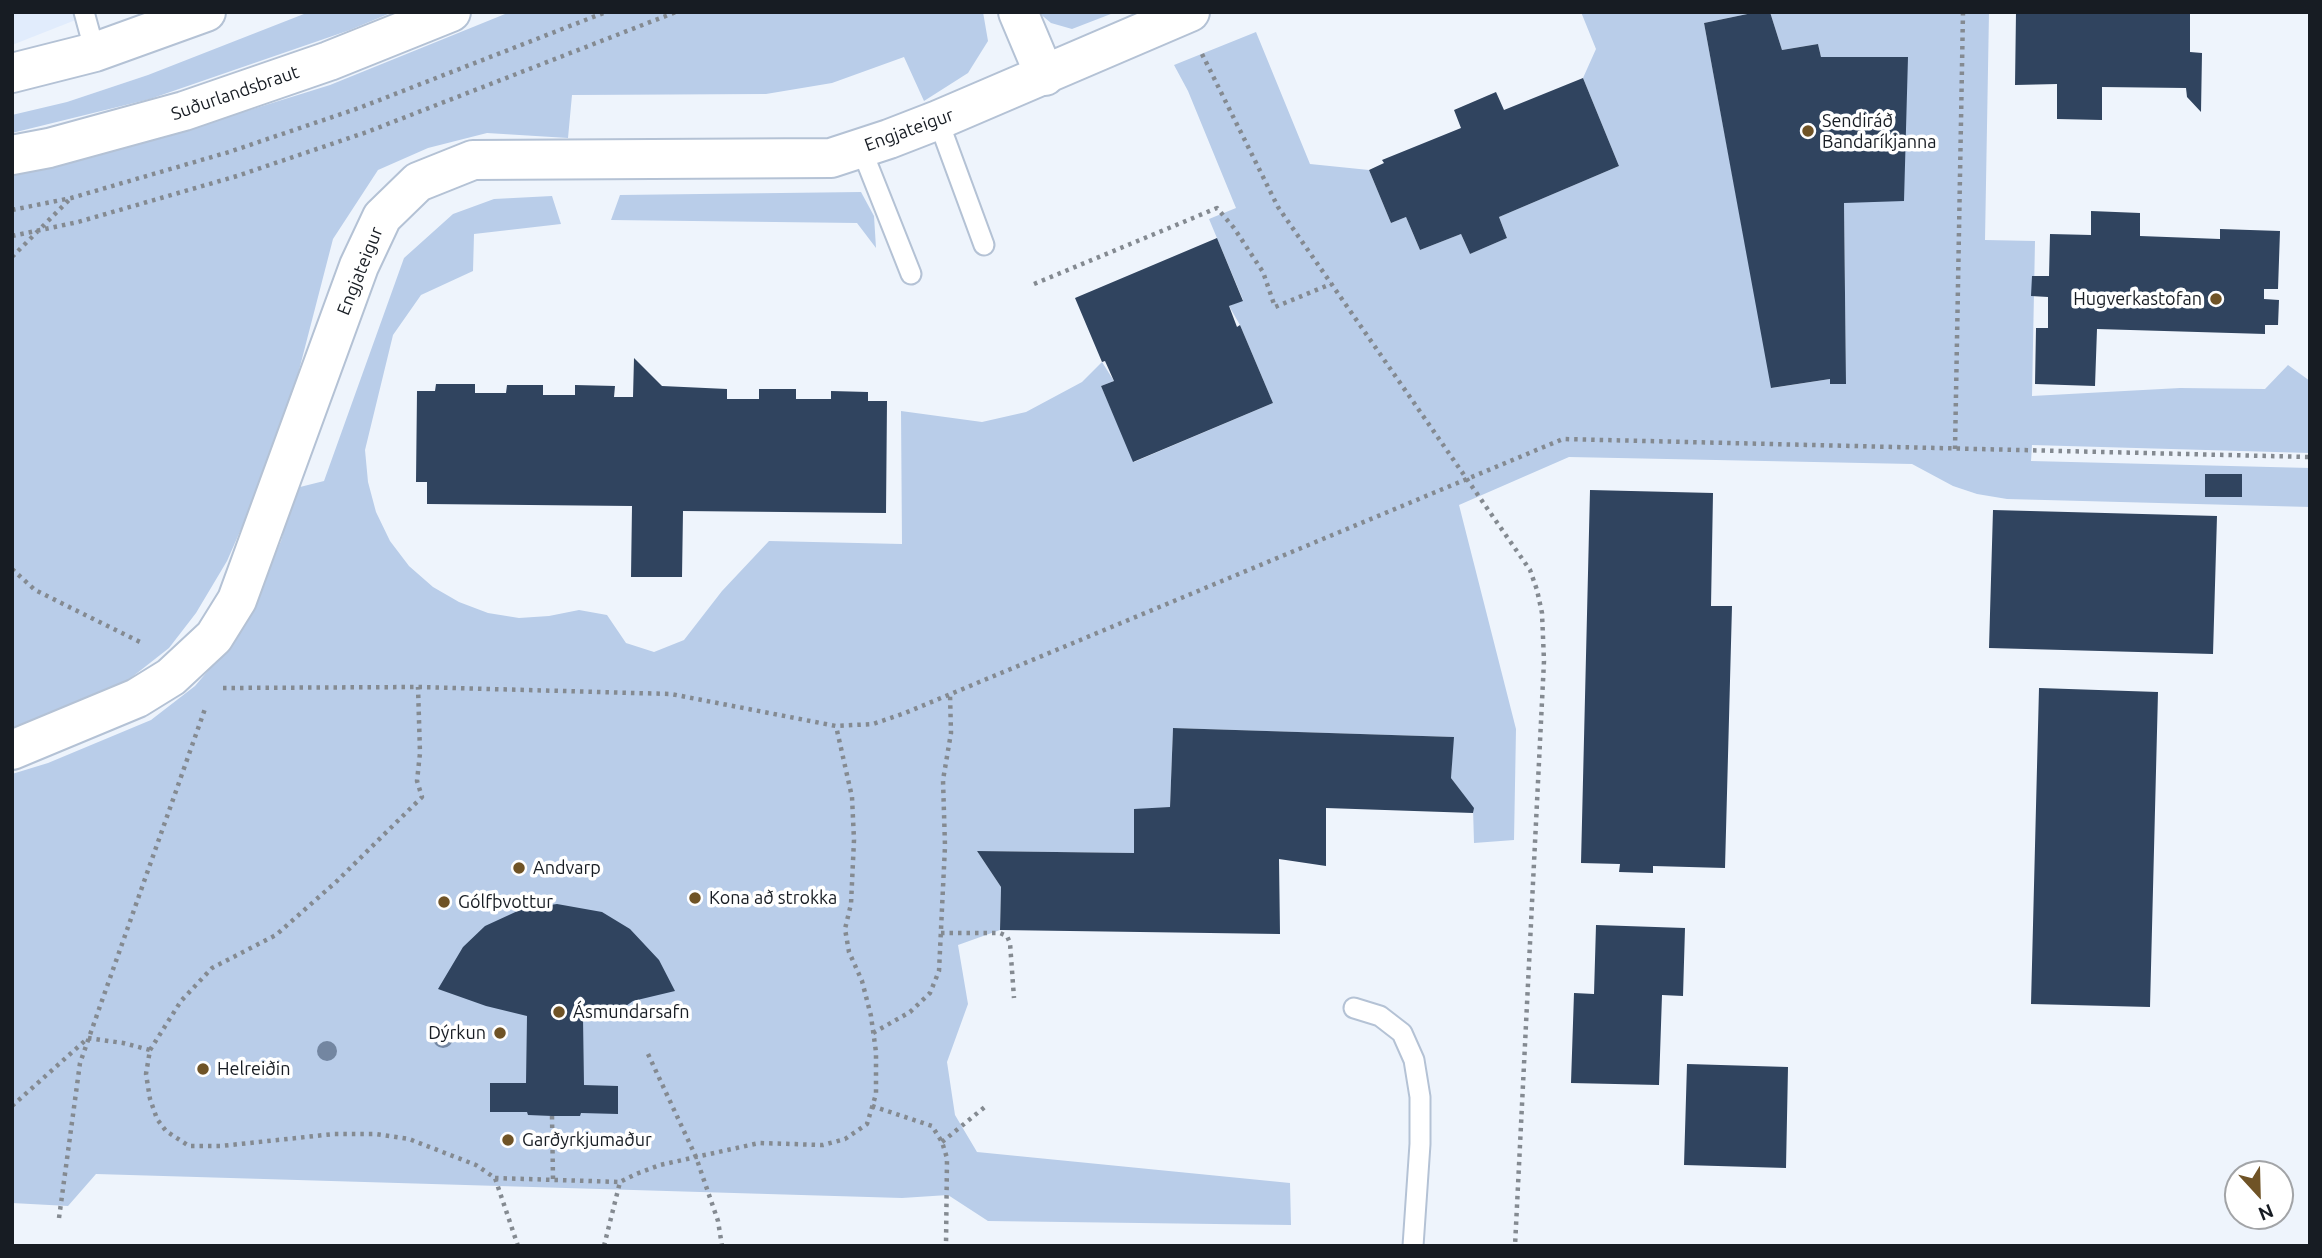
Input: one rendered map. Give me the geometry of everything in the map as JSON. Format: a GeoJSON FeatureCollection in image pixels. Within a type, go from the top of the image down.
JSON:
{"type":"FeatureCollection","features":[{"type":"Feature","properties":{"kind":"street"},"geometry":{"type":"LineString","coordinates":[[12,73],[95,52],[206,12]]}},
{"type":"Feature","properties":{"kind":"street","name":"Suðurlandsbraut"},"geometry":{"type":"LineString","coordinates":[[12,155],[49,148],[184,111],[329,61],[451,12]]}},
{"type":"Feature","properties":{"kind":"street"},"geometry":{"type":"LineString","coordinates":[[1018,12],[1045,76]]}},
{"type":"Feature","properties":{"kind":"street","name":"Engjateigur"},"geometry":{"type":"LineString","coordinates":[[12,750],[137,698],[171,677],[200,676],[214,638],[237,600],[359,267],[382,217],[418,182],[472,160],[831,158],[938,120],[1187,14]]}},
{"type":"Feature","properties":{"kind":"lane"},"geometry":{"type":"LineString","coordinates":[[84,12],[95,52]]}},
{"type":"Feature","properties":{"kind":"lane"},"geometry":{"type":"LineString","coordinates":[[938,120],[984,245]]}},
{"type":"Feature","properties":{"kind":"lane"},"geometry":{"type":"LineString","coordinates":[[861,148],[911,274]]}},
{"type":"Feature","properties":{"kind":"lane"},"geometry":{"type":"LineString","coordinates":[[1354,1008],[1380,1016],[1402,1033],[1414,1060],[1420,1097],[1420,1144],[1413,1246]]}},
{"type":"Feature","properties":{"kind":"path"},"geometry":{"type":"LineString","coordinates":[[12,210],[71,198],[229,152],[359,108],[606,12]]}},
{"type":"Feature","properties":{"kind":"path"},"geometry":{"type":"LineString","coordinates":[[12,236],[78,222],[237,176],[368,132],[676,12]]}},
{"type":"Feature","properties":{"kind":"path"},"geometry":{"type":"LineString","coordinates":[[1955,449],[1963,12]]}},
{"type":"Feature","properties":{"kind":"path"},"geometry":{"type":"LineString","coordinates":[[1187,14],[1278,207],[1530,570],[1542,613],[1544,661],[1516,1246]]}},
{"type":"Feature","properties":{"kind":"path"},"geometry":{"type":"LineString","coordinates":[[12,257],[71,198]]}},
{"type":"Feature","properties":{"kind":"path"},"geometry":{"type":"LineString","coordinates":[[1034,284],[1217,208],[1234,228],[1263,272],[1275,307],[1331,284]]}},
{"type":"Feature","properties":{"kind":"path"},"geometry":{"type":"LineString","coordinates":[[12,569],[35,590],[200,676],[418,687],[671,694],[836,726],[873,724],[950,694],[1563,439],[2310,457]]}},
{"type":"Feature","properties":{"kind":"path"},"geometry":{"type":"LineString","coordinates":[[59,1218],[80,1063],[200,676]]}},
{"type":"Feature","properties":{"kind":"path"},"geometry":{"type":"LineString","coordinates":[[418,687],[420,753],[417,781],[422,797],[337,881],[276,935],[212,968],[181,1002],[150,1050],[146,1074],[157,1119],[166,1131],[189,1146],[220,1146],[334,1134],[375,1134],[409,1139],[434,1148],[475,1165],[495,1178],[620,1182],[660,1165],[759,1143],[822,1145],[845,1139],[867,1124],[876,1094],[873,1033],[862,981],[849,952],[845,929],[851,904],[853,874],[852,808],[836,726]]}},
{"type":"Feature","properties":{"kind":"path"},"geometry":{"type":"LineString","coordinates":[[873,1033],[910,1012],[930,993],[939,971],[945,846],[943,780],[951,733],[950,694]]}},
{"type":"Feature","properties":{"kind":"path"},"geometry":{"type":"LineString","coordinates":[[942,933],[1000,933],[1007,936],[1010,943],[1014,998]]}},
{"type":"Feature","properties":{"kind":"path"},"geometry":{"type":"LineString","coordinates":[[12,1106],[88,1038],[150,1050]]}},
{"type":"Feature","properties":{"kind":"path"},"geometry":{"type":"LineString","coordinates":[[648,1054],[696,1157],[718,1221],[722,1246]]}},
{"type":"Feature","properties":{"kind":"path"},"geometry":{"type":"LineString","coordinates":[[872,1106],[932,1126],[942,1142],[947,1158],[946,1246]]}},
{"type":"Feature","properties":{"kind":"path"},"geometry":{"type":"LineString","coordinates":[[942,1142],[986,1106]]}},
{"type":"Feature","properties":{"kind":"path"},"geometry":{"type":"LineString","coordinates":[[552,1116],[553,1180]]}},
{"type":"Feature","properties":{"kind":"path"},"geometry":{"type":"LineString","coordinates":[[495,1178],[518,1246]]}},
{"type":"Feature","properties":{"kind":"path"},"geometry":{"type":"LineString","coordinates":[[604,1246],[620,1182]]}},
{"type":"Feature","properties":{"kind":"shaded area"},"geometry":{"type":"Polygon","coordinates":[[[12,12],[96,12],[12,45],[12,12]]]}},
{"type":"Feature","properties":{"kind":"shaded area"},"geometry":{"type":"Polygon","coordinates":[[[309,12],[393,12],[350,30],[150,99],[12,133],[12,115],[67,102],[148,75],[309,12]]]}},
{"type":"Feature","properties":{"kind":"shaded area"},"geometry":{"type":"Polygon","coordinates":[[[510,12],[983,12],[988,41],[968,73],[924,101],[904,57],[832,83],[766,94],[572,95],[568,138],[487,133],[428,148],[378,170],[333,239],[282,436],[227,561],[196,613],[169,648],[127,681],[90,700],[12,729],[12,171],[195,127],[330,85],[510,12]]]}},
{"type":"Feature","properties":{"kind":"shaded area"},"geometry":{"type":"Polygon","coordinates":[[[1038,12],[1116,12],[1072,29],[1051,23],[1038,12]]]}},
{"type":"Feature","properties":{"kind":"shaded area"},"geometry":{"type":"Polygon","coordinates":[[[1581,12],[1757,12],[1704,23],[1772,388],[1830,379],[1831,384],[1846,384],[1844,203],[1907,57],[1821,57],[1818,44],[1782,50],[1770,12],[1989,12],[1985,240],[2035,241],[2032,396],[2180,388],[2265,389],[2288,365],[2310,381],[2310,453],[2032,445],[2031,461],[2310,468],[2310,507],[2007,499],[1977,494],[1953,486],[1912,464],[1569,457],[1459,505],[1516,729],[1514,840],[1474,843],[1473,808],[1451,778],[1453,737],[1173,728],[1170,807],[1134,853],[977,851],[1001,887],[1000,930],[958,945],[968,1004],[947,1062],[955,1115],[977,1152],[1290,1183],[1291,1225],[988,1221],[948,1195],[902,1198],[96,1174],[68,1206],[12,1203],[12,774],[48,763],[151,720],[195,686],[241,632],[281,541],[296,488],[324,481],[404,258],[453,214],[494,199],[552,196],[561,224],[474,234],[473,271],[421,295],[393,335],[365,450],[368,482],[376,512],[390,541],[409,566],[433,587],[459,602],[488,613],[519,618],[579,610],[607,615],[626,643],[654,652],[684,640],[722,591],[769,541],[902,544],[901,411],[982,422],[1026,412],[1082,382],[1102,362],[1114,381],[1101,386],[1134,462],[1273,403],[1240,325],[1229,306],[1243,300],[1209,219],[1236,208],[1188,91],[1174,65],[1256,32],[1310,164],[1369,170],[1391,223],[1406,217],[1420,250],[1461,234],[1470,254],[1507,238],[1499,217],[1619,166],[1583,78],[1596,49],[1581,12]]]}},
{"type":"Feature","properties":{"kind":"shaded area"},"geometry":{"type":"Polygon","coordinates":[[[861,192],[874,216],[876,248],[857,223],[611,220],[620,195],[861,192]]]}},
{"type":"Feature","properties":{"kind":"building"},"geometry":{"type":"Polygon","coordinates":[[[1757,12],[1770,12],[1782,50],[1818,44],[1821,57],[1908,57],[1904,201],[1844,203],[1846,384],[1830,384],[1830,379],[1771,388],[1704,23],[1757,12]]]}},
{"type":"Feature","properties":{"kind":"building"},"geometry":{"type":"Polygon","coordinates":[[[2016,12],[2190,12],[2190,52],[2202,53],[2201,112],[2187,97],[2186,88],[2102,87],[2102,120],[2057,119],[2057,84],[2015,85],[2016,12]]]}},
{"type":"Feature","properties":{"kind":"building"},"geometry":{"type":"Polygon","coordinates":[[[1583,78],[1619,166],[1499,217],[1507,238],[1470,254],[1461,234],[1420,250],[1406,217],[1391,223],[1369,170],[1384,163],[1382,160],[1461,128],[1454,110],[1496,92],[1504,110],[1583,78]]]}},
{"type":"Feature","properties":{"kind":"building"},"geometry":{"type":"Polygon","coordinates":[[[2091,211],[2140,213],[2140,236],[2220,239],[2220,229],[2280,231],[2278,289],[2264,289],[2264,299],[2279,300],[2278,325],[2265,325],[2265,334],[2097,329],[2095,386],[2035,384],[2036,328],[2048,328],[2048,297],[2031,296],[2032,276],[2049,276],[2050,234],[2091,235],[2091,211]]]}},
{"type":"Feature","properties":{"kind":"building"},"geometry":{"type":"Polygon","coordinates":[[[1217,238],[1243,301],[1229,306],[1237,327],[1240,325],[1273,403],[1133,462],[1101,386],[1114,381],[1105,361],[1102,362],[1075,298],[1217,238]]]}},
{"type":"Feature","properties":{"kind":"building"},"geometry":{"type":"Polygon","coordinates":[[[634,358],[662,386],[727,389],[727,399],[759,399],[759,389],[796,389],[796,399],[831,399],[831,391],[868,392],[868,401],[887,401],[886,513],[683,511],[682,577],[631,577],[632,506],[427,504],[427,482],[416,482],[417,391],[435,391],[436,384],[475,384],[475,393],[506,393],[507,385],[543,385],[543,395],[575,395],[575,385],[615,386],[614,397],[633,397],[634,358]]]}},
{"type":"Feature","properties":{"kind":"building"},"geometry":{"type":"Polygon","coordinates":[[[2205,474],[2242,474],[2242,497],[2205,497],[2205,474]]]}},
{"type":"Feature","properties":{"kind":"building"},"geometry":{"type":"Polygon","coordinates":[[[1590,490],[1713,493],[1711,606],[1732,606],[1725,868],[1653,866],[1653,873],[1619,872],[1620,864],[1581,863],[1590,490]]]}},
{"type":"Feature","properties":{"kind":"building"},"geometry":{"type":"Polygon","coordinates":[[[1993,510],[2217,516],[2213,654],[1989,648],[1993,510]]]}},
{"type":"Feature","properties":{"kind":"building"},"geometry":{"type":"Polygon","coordinates":[[[2039,688],[2158,692],[2150,1007],[2031,1004],[2039,688]]]}},
{"type":"Feature","properties":{"kind":"building"},"geometry":{"type":"Polygon","coordinates":[[[1173,728],[1454,737],[1451,778],[1474,808],[1473,813],[1326,808],[1326,866],[1279,859],[1280,934],[1000,930],[1001,887],[977,851],[1134,853],[1134,809],[1170,807],[1173,728]]]}},
{"type":"Feature","properties":{"kind":"building","name":"Ásmundarsafn"},"geometry":{"type":"Polygon","coordinates":[[[557,904],[602,912],[630,929],[659,960],[675,991],[633,1001],[623,1008],[583,1018],[584,1085],[618,1086],[618,1114],[581,1113],[580,1116],[552,1116],[528,1115],[527,1112],[490,1112],[490,1083],[526,1083],[527,1016],[486,1006],[438,989],[463,947],[485,926],[522,909],[557,904]]]}},
{"type":"Feature","properties":{"kind":"building"},"geometry":{"type":"Polygon","coordinates":[[[1596,925],[1685,928],[1683,996],[1662,995],[1659,1085],[1571,1083],[1574,993],[1594,994],[1596,925]]]}},
{"type":"Feature","properties":{"kind":"building"},"geometry":{"type":"Polygon","coordinates":[[[1687,1064],[1788,1067],[1786,1168],[1684,1165],[1687,1064]]]}},
{"type":"Feature","properties":{"kind":"place","name":"Sendiráð Bandaríkjanna"},"geometry":{"type":"Point","coordinates":[1808,131]}},
{"type":"Feature","properties":{"kind":"place","name":"Hugverkastofan"},"geometry":{"type":"Point","coordinates":[2216,299]}},
{"type":"Feature","properties":{"kind":"place","name":"Andvarp"},"geometry":{"type":"Point","coordinates":[519,868]}},
{"type":"Feature","properties":{"kind":"place","name":"Kona að strokka"},"geometry":{"type":"Point","coordinates":[695,898]}},
{"type":"Feature","properties":{"kind":"place","name":"Gólfþvottur"},"geometry":{"type":"Point","coordinates":[444,902]}},
{"type":"Feature","properties":{"kind":"place","name":"Ásmundarsafn"},"geometry":{"type":"Point","coordinates":[559,1012]}},
{"type":"Feature","properties":{"kind":"place","name":"Dýrkun"},"geometry":{"type":"Point","coordinates":[500,1033]}},
{"type":"Feature","properties":{"kind":"place","name":"Helreiðin"},"geometry":{"type":"Point","coordinates":[203,1069]}},
{"type":"Feature","properties":{"kind":"place","name":"Garðyrkjumaður"},"geometry":{"type":"Point","coordinates":[508,1140]}}]}
